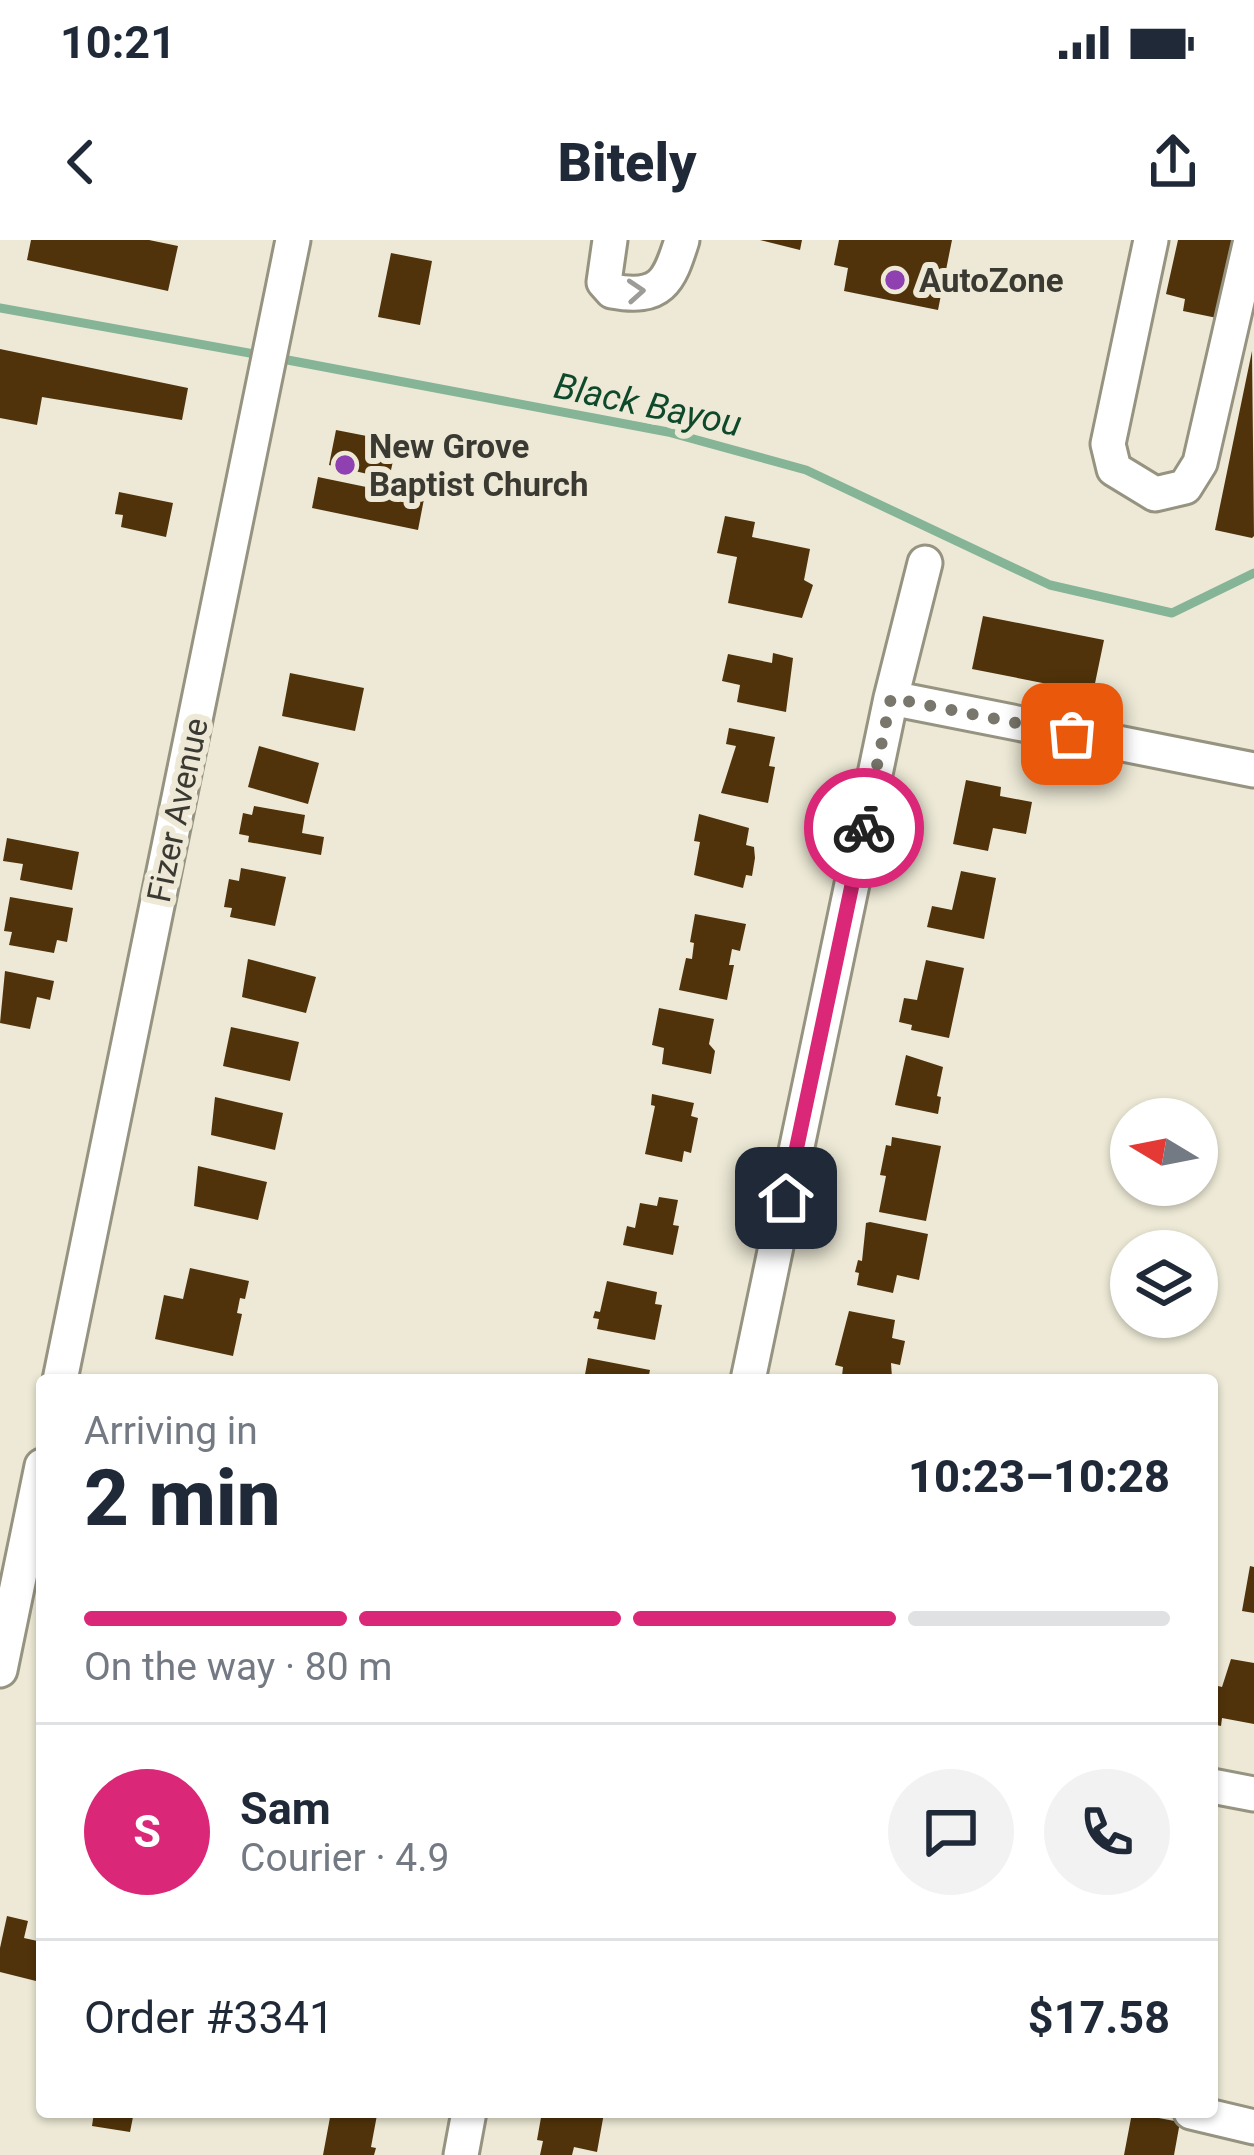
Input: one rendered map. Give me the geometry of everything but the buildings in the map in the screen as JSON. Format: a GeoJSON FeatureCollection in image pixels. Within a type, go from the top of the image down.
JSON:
{"type":"FeatureCollection","features":[{"type":"Feature","properties":{"kind":"street","name":"Fizer Avenue"},"geometry":{"type":"LineString","coordinates":[[61,1374],[293,240]]}},
{"type":"Feature","properties":{"kind":"street"},"geometry":{"type":"LineString","coordinates":[[610,240],[604,282],[612,291],[630,294],[657,289],[668,280],[682,240]]}},
{"type":"Feature","properties":{"kind":"street"},"geometry":{"type":"LineString","coordinates":[[1151,240],[1108,444],[1114,470],[1155,494],[1185,487],[1200,463],[1251,240]]}},
{"type":"Feature","properties":{"kind":"street"},"geometry":{"type":"LineString","coordinates":[[749,1374],[891,698],[925,563]]}},
{"type":"Feature","properties":{"kind":"street"},"geometry":{"type":"LineString","coordinates":[[891,698],[1254,770]]}},
{"type":"Feature","properties":{"kind":"street"},"geometry":{"type":"LineString","coordinates":[[0,1670],[36,1495]]}},
{"type":"Feature","properties":{"kind":"street"},"geometry":{"type":"LineString","coordinates":[[1218,1787],[1254,1794]]}},
{"type":"Feature","properties":{"kind":"street"},"geometry":{"type":"LineString","coordinates":[[461,2155],[469,2118]]}},
{"type":"Feature","properties":{"kind":"street"},"geometry":{"type":"LineString","coordinates":[[1216,2118],[1254,2127]]}},
{"type":"Feature","properties":{"kind":"waterway","name":"Black Bayou"},"geometry":{"type":"LineString","coordinates":[[0,308],[260,355]]}},
{"type":"Feature","properties":{"kind":"waterway","name":"Black Bayou"},"geometry":{"type":"LineString","coordinates":[[277,358],[668,432],[806,470],[1050,585],[1172,613],[1254,573]]}},
{"type":"Feature","properties":{"kind":"way so far"},"geometry":{"type":"LineString","coordinates":[[864,828],[891,698],[1072,734]]}},
{"type":"Feature","properties":{"kind":"place","name":"AutoZone"},"geometry":{"type":"Point","coordinates":[895,280]}},
{"type":"Feature","properties":{"kind":"place","name":"New Grove Baptist Church"},"geometry":{"type":"Point","coordinates":[345,465]}},
{"type":"Feature","properties":{"kind":"route"},"geometry":{"type":"LineString","coordinates":[[786,1198],[864,828]]}}]}
